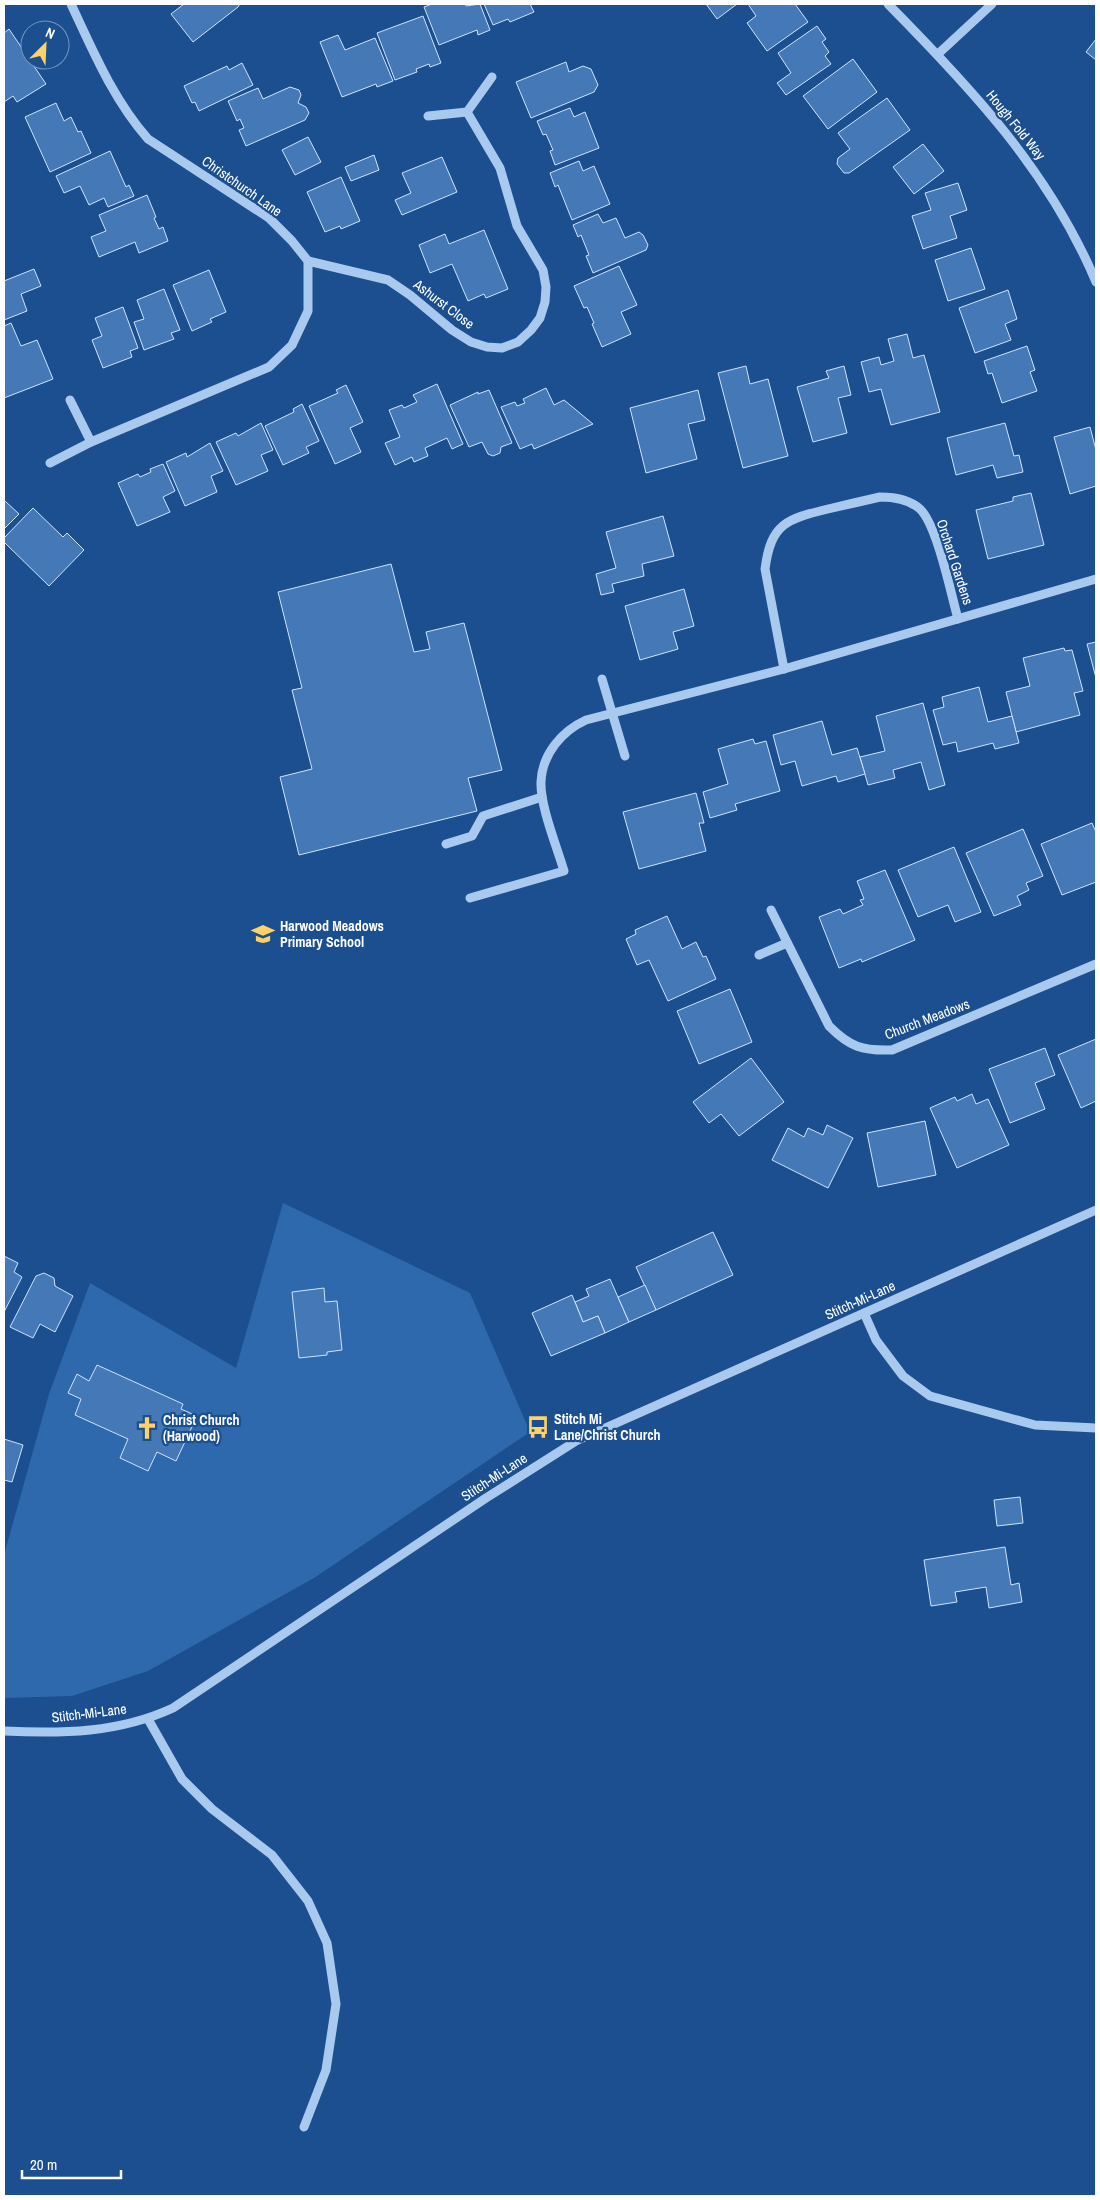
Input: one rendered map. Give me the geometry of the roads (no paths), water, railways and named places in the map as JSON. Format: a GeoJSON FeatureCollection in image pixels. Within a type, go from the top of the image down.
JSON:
{"type":"FeatureCollection","features":[{"type":"Feature","properties":{"kind":"street","name":"Christchurch Lane"},"geometry":{"type":"LineString","coordinates":[[71,4],[108,82],[132,121],[148,139],[269,218],[292,241],[308,261]]}},
{"type":"Feature","properties":{"kind":"street","name":"Hough Fold Way"},"geometry":{"type":"LineString","coordinates":[[888,4],[938,54],[1002,126],[1034,168],[1084,253],[1096,282]]}},
{"type":"Feature","properties":{"kind":"street"},"geometry":{"type":"LineString","coordinates":[[938,54],[992,4]]}},
{"type":"Feature","properties":{"kind":"street"},"geometry":{"type":"LineString","coordinates":[[428,116],[467,112],[492,77]]}},
{"type":"Feature","properties":{"kind":"street","name":"Ashurst Close"},"geometry":{"type":"LineString","coordinates":[[308,261],[388,280],[410,295],[452,330],[471,342],[487,347],[502,348],[518,342],[531,330],[540,318],[545,302],[546,287],[543,270],[517,226],[500,168],[467,112]]}},
{"type":"Feature","properties":{"kind":"street"},"geometry":{"type":"LineString","coordinates":[[50,463],[91,442],[269,367],[292,345],[308,311],[308,261]]}},
{"type":"Feature","properties":{"kind":"street"},"geometry":{"type":"LineString","coordinates":[[70,400],[91,442]]}},
{"type":"Feature","properties":{"kind":"street","name":"Orchard Gardens"},"geometry":{"type":"LineString","coordinates":[[784,668],[765,569],[767,553],[773,538],[782,526],[795,517],[880,497],[894,497],[908,501],[920,509],[932,529],[958,619]]}},
{"type":"Feature","properties":{"kind":"street","name":"Orchard Gardens"},"geometry":{"type":"LineString","coordinates":[[470,898],[564,871],[542,797],[541,780],[551,750],[560,736],[573,726],[586,720],[784,668],[1096,579]]}},
{"type":"Feature","properties":{"kind":"street"},"geometry":{"type":"LineString","coordinates":[[602,679],[625,756]]}},
{"type":"Feature","properties":{"kind":"street"},"geometry":{"type":"LineString","coordinates":[[446,844],[472,836],[483,816],[542,797]]}},
{"type":"Feature","properties":{"kind":"street","name":"Church Meadows"},"geometry":{"type":"LineString","coordinates":[[771,910],[829,1026],[842,1039],[858,1048],[875,1051],[892,1050],[1096,964]]}},
{"type":"Feature","properties":{"kind":"street"},"geometry":{"type":"LineString","coordinates":[[759,955],[787,942]]}},
{"type":"Feature","properties":{"kind":"street","name":"Stitch-Mi-Lane"},"geometry":{"type":"LineString","coordinates":[[4,1730],[55,1733],[103,1729],[148,1719],[173,1708],[486,1498],[576,1441],[1096,1210]]}},
{"type":"Feature","properties":{"kind":"street"},"geometry":{"type":"LineString","coordinates":[[864,1313],[876,1340],[903,1376],[930,1396],[1035,1425],[1096,1428]]}},
{"type":"Feature","properties":{"kind":"street"},"geometry":{"type":"LineString","coordinates":[[148,1719],[182,1779],[212,1809],[272,1855],[308,1901],[326,1943],[336,2004],[326,2070],[304,2127]]}},
{"type":"Feature","properties":{"kind":"place","name":"Harwood Meadows Primary School"},"geometry":{"type":"Point","coordinates":[263,934]}},
{"type":"Feature","properties":{"kind":"place","name":"Stitch Mi Lane/Christ Church"},"geometry":{"type":"Point","coordinates":[538,1427]}},
{"type":"Feature","properties":{"kind":"place","name":"Christ Church (Harwood)"},"geometry":{"type":"Point","coordinates":[147,1428]}}]}
